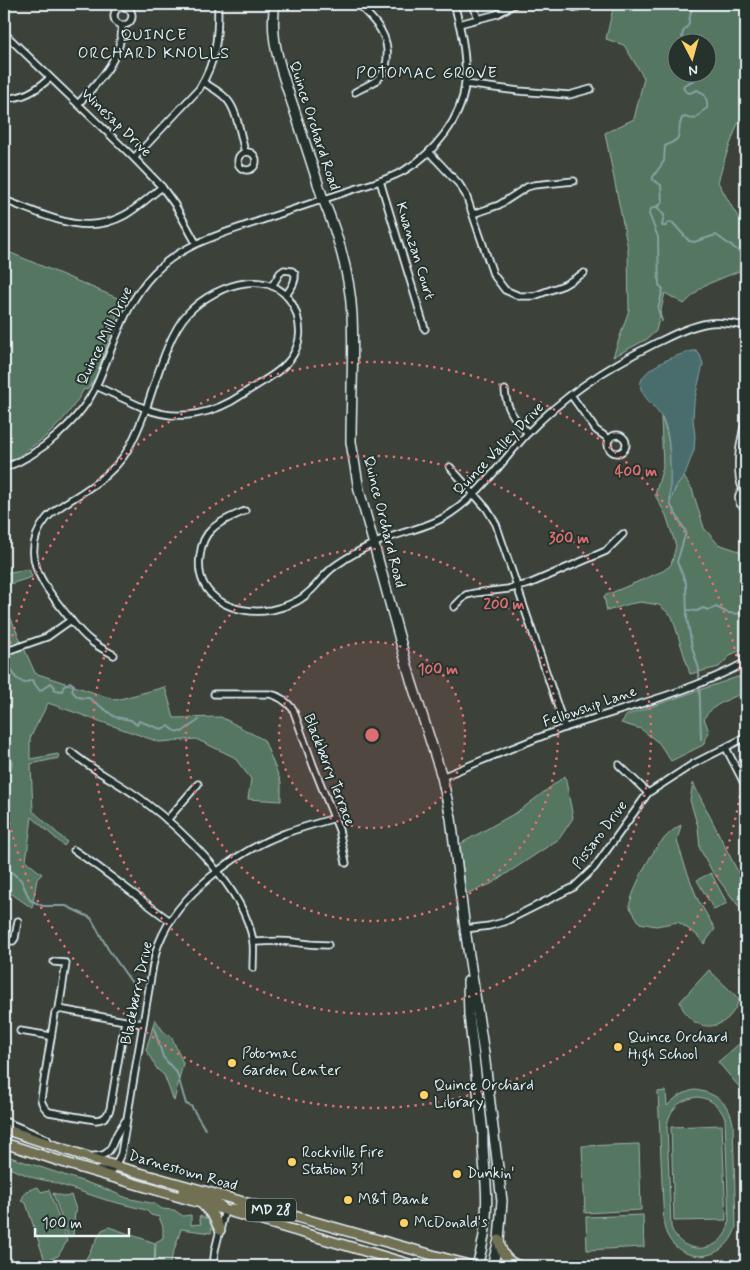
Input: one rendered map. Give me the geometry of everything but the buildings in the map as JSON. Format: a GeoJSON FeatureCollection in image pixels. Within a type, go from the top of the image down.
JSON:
{"type":"FeatureCollection","features":[{"type":"Feature","properties":{"kind":"main road","name":"Darnestown Road"},"geometry":{"type":"LineString","coordinates":[[4,1129],[115,1166],[472,1266]]}},
{"type":"Feature","properties":{"kind":"main road","name":"Darnestown Road"},"geometry":{"type":"LineString","coordinates":[[4,1143],[81,1168],[416,1266]]}},
{"type":"Feature","properties":{"kind":"main road"},"geometry":{"type":"LineString","coordinates":[[155,1177],[167,1186],[213,1200],[225,1210],[235,1208],[284,1219],[302,1219]]}},
{"type":"Feature","properties":{"kind":"main road"},"geometry":{"type":"LineString","coordinates":[[200,1203],[214,1216],[220,1230]]}},
{"type":"Feature","properties":{"kind":"main road"},"geometry":{"type":"LineString","coordinates":[[499,1240],[500,1248],[505,1257],[511,1263],[520,1266]]}},
{"type":"Feature","properties":{"kind":"street"},"geometry":{"type":"LineString","coordinates":[[134,158],[199,89],[203,82],[215,54],[218,34],[218,4]]}},
{"type":"Feature","properties":{"kind":"street","name":"Quince Orchard Road"},"geometry":{"type":"LineString","coordinates":[[275,4],[274,32],[278,59],[323,199],[332,220],[348,279],[352,315],[352,458],[359,490],[412,680],[442,777],[452,827],[484,1054],[502,1201],[499,1240],[492,1266]]}},
{"type":"Feature","properties":{"kind":"street"},"geometry":{"type":"LineString","coordinates":[[355,92],[382,74],[386,67],[388,51],[387,42],[379,26],[358,4]]}},
{"type":"Feature","properties":{"kind":"street","name":"Quince Mill Drive"},"geometry":{"type":"LineString","coordinates":[[4,468],[35,453],[68,426],[96,386],[122,323],[141,288],[167,262],[196,243],[380,181],[404,171],[429,152],[446,132],[453,120],[461,102],[465,84],[464,59],[454,4]]}},
{"type":"Feature","properties":{"kind":"street"},"geometry":{"type":"LineString","coordinates":[[473,4],[478,19]]}},
{"type":"Feature","properties":{"kind":"street"},"geometry":{"type":"LineString","coordinates":[[459,24],[497,14],[515,4]]}},
{"type":"Feature","properties":{"kind":"street"},"geometry":{"type":"LineString","coordinates":[[564,4],[576,8],[577,4]]}},
{"type":"Feature","properties":{"kind":"street"},"geometry":{"type":"LineString","coordinates":[[78,104],[103,78],[110,67],[120,44],[122,25]]}},
{"type":"Feature","properties":{"kind":"street","name":"Winesap Drive"},"geometry":{"type":"LineString","coordinates":[[4,33],[162,187],[182,217],[196,243]]}},
{"type":"Feature","properties":{"kind":"street"},"geometry":{"type":"LineString","coordinates":[[4,98],[22,96],[36,90],[50,78]]}},
{"type":"Feature","properties":{"kind":"street"},"geometry":{"type":"LineString","coordinates":[[203,82],[229,102],[233,109],[246,152]]}},
{"type":"Feature","properties":{"kind":"street"},"geometry":{"type":"LineString","coordinates":[[465,84],[569,95],[591,88]]}},
{"type":"Feature","properties":{"kind":"street"},"geometry":{"type":"LineString","coordinates":[[429,152],[460,184],[466,195],[493,274],[505,290],[519,296],[534,296],[564,285],[584,273]]}},
{"type":"Feature","properties":{"kind":"street","name":"Kwanzan Court"},"geometry":{"type":"LineString","coordinates":[[380,181],[425,329]]}},
{"type":"Feature","properties":{"kind":"street"},"geometry":{"type":"LineString","coordinates":[[472,214],[499,205],[534,184],[574,181]]}},
{"type":"Feature","properties":{"kind":"street"},"geometry":{"type":"LineString","coordinates":[[4,200],[60,221],[83,226],[105,223],[124,216],[162,187]]}},
{"type":"Feature","properties":{"kind":"street"},"geometry":{"type":"LineString","coordinates":[[272,286],[280,273],[284,270],[292,271],[295,278],[294,284],[286,295]]}},
{"type":"Feature","properties":{"kind":"street"},"geometry":{"type":"LineString","coordinates":[[96,386],[146,409],[157,413],[190,416],[210,411],[237,398],[279,369],[292,356],[300,334],[300,324],[294,306],[286,295],[272,286],[265,283],[247,282],[232,285],[213,293],[188,313],[180,323],[172,340],[146,409],[134,442],[116,467],[96,484],[53,512],[41,526],[33,552],[36,569],[44,587],[92,642],[114,655]]}},
{"type":"Feature","properties":{"kind":"street","name":"Quince Valley Drive"},"geometry":{"type":"LineString","coordinates":[[245,510],[223,520],[212,528],[205,538],[200,549],[199,563],[201,576],[207,590],[216,599],[236,609],[267,610],[282,608],[307,595],[329,570],[356,552],[386,539],[441,520],[459,507],[474,494],[528,433],[571,395],[630,356],[689,328],[722,322],[746,326]]}},
{"type":"Feature","properties":{"kind":"street"},"geometry":{"type":"LineString","coordinates":[[505,390],[506,402],[514,418],[528,433]]}},
{"type":"Feature","properties":{"kind":"street"},"geometry":{"type":"LineString","coordinates":[[571,395],[596,430],[609,439]]}},
{"type":"Feature","properties":{"kind":"street"},"geometry":{"type":"LineString","coordinates":[[746,420],[740,441],[739,473],[745,490],[739,495],[739,501],[742,506],[746,507]]}},
{"type":"Feature","properties":{"kind":"street"},"geometry":{"type":"LineString","coordinates":[[450,467],[487,509],[496,524],[565,728]]}},
{"type":"Feature","properties":{"kind":"street"},"geometry":{"type":"LineString","coordinates":[[454,607],[466,596],[529,584],[606,551],[623,534]]}},
{"type":"Feature","properties":{"kind":"street"},"geometry":{"type":"LineString","coordinates":[[4,652],[47,637],[71,620]]}},
{"type":"Feature","properties":{"kind":"street","name":"Fellowship Lane"},"geometry":{"type":"LineString","coordinates":[[442,777],[565,728],[703,681],[746,662]]}},
{"type":"Feature","properties":{"kind":"street","name":"Blackberry Terrace"},"geometry":{"type":"LineString","coordinates":[[214,694],[270,694],[277,696],[293,709],[339,830],[346,863]]}},
{"type":"Feature","properties":{"kind":"street","name":"Pissaro Drive"},"geometry":{"type":"LineString","coordinates":[[465,928],[488,926],[504,922],[574,887],[594,868],[648,793],[694,764],[746,737]]}},
{"type":"Feature","properties":{"kind":"street"},"geometry":{"type":"LineString","coordinates":[[726,748],[746,787]]}},
{"type":"Feature","properties":{"kind":"street"},"geometry":{"type":"LineString","coordinates":[[71,752],[87,766],[112,779],[142,799],[187,839],[217,872],[239,902],[248,924],[253,942],[253,968]]}},
{"type":"Feature","properties":{"kind":"street"},"geometry":{"type":"LineString","coordinates":[[619,764],[648,793]]}},
{"type":"Feature","properties":{"kind":"street"},"geometry":{"type":"LineString","coordinates":[[167,820],[198,784]]}},
{"type":"Feature","properties":{"kind":"street","name":"Blackberry Drive"},"geometry":{"type":"LineString","coordinates":[[115,1166],[121,1154],[153,965],[158,943],[170,922],[192,895],[217,872],[234,860],[274,839],[334,818]]}},
{"type":"Feature","properties":{"kind":"street"},"geometry":{"type":"LineString","coordinates":[[74,850],[94,863],[134,896],[170,922]]}},
{"type":"Feature","properties":{"kind":"street"},"geometry":{"type":"LineString","coordinates":[[4,940],[12,941],[15,938],[18,921]]}},
{"type":"Feature","properties":{"kind":"street","name":"Quince Orchard Road"},"geometry":{"type":"LineString","coordinates":[[465,928],[470,1016],[483,1133],[487,1194],[484,1233],[477,1266]]}},
{"type":"Feature","properties":{"kind":"street"},"geometry":{"type":"LineString","coordinates":[[253,942],[274,941],[292,942],[309,946],[328,945]]}},
{"type":"Feature","properties":{"kind":"street"},"geometry":{"type":"LineString","coordinates":[[54,962],[66,964],[59,1009],[55,1013],[41,1099],[42,1106],[49,1112],[96,1120],[103,1119],[107,1115],[110,1109],[125,1021]]}},
{"type":"Feature","properties":{"kind":"street"},"geometry":{"type":"LineString","coordinates":[[59,1009],[142,1024]]}},
{"type":"Feature","properties":{"kind":"street"},"geometry":{"type":"LineString","coordinates":[[20,1031],[51,1036]]}},
{"type":"Feature","properties":{"kind":"street","name":"Blackberry Drive"},"geometry":{"type":"LineString","coordinates":[[83,1156],[100,1157],[108,1154],[126,1120]]}},
{"type":"Feature","properties":{"kind":"street"},"geometry":{"type":"LineString","coordinates":[[4,1121],[47,1138],[51,1146]]}},
{"type":"Feature","properties":{"kind":"street"},"geometry":{"type":"LineString","coordinates":[[81,1168],[110,1171],[115,1166]]}},
{"type":"Feature","properties":{"kind":"street"},"geometry":{"type":"LineString","coordinates":[[213,1266],[225,1210]]}},
{"type":"Feature","properties":{"kind":"green space"},"geometry":{"type":"Polygon","coordinates":[[[614,4],[746,4],[746,119],[738,123],[718,182],[746,229],[746,271],[739,271],[703,286],[684,304],[665,293],[656,331],[647,339],[613,357],[629,310],[628,249],[605,133],[634,119],[644,78],[624,45],[606,39],[614,4]]]}},
{"type":"Feature","properties":{"kind":"green space"},"geometry":{"type":"Polygon","coordinates":[[[4,250],[122,300],[114,314],[117,315],[96,377],[87,390],[84,389],[66,416],[51,431],[26,452],[4,463],[4,250]]]}},
{"type":"Feature","properties":{"kind":"green space"},"geometry":{"type":"Polygon","coordinates":[[[661,417],[669,447],[670,502],[676,487],[684,477],[692,489],[704,528],[718,544],[739,551],[746,561],[746,648],[732,654],[719,667],[690,674],[672,616],[659,605],[641,602],[607,611],[604,596],[663,571],[671,565],[676,546],[666,515],[655,495],[663,467],[661,417]]]}},
{"type":"Feature","properties":{"kind":"green space"},"geometry":{"type":"Polygon","coordinates":[[[29,569],[32,577],[4,586],[4,573],[29,569]]]}},
{"type":"Feature","properties":{"kind":"green space"},"geometry":{"type":"Polygon","coordinates":[[[4,603],[35,673],[116,700],[165,687],[174,718],[221,717],[264,740],[281,782],[281,801],[248,799],[251,779],[234,757],[196,739],[159,742],[48,703],[30,738],[30,759],[58,754],[59,758],[31,764],[33,811],[67,842],[64,846],[32,817],[26,861],[42,874],[37,879],[32,908],[12,894],[4,893],[4,603]]]}},
{"type":"Feature","properties":{"kind":"green space"},"geometry":{"type":"Polygon","coordinates":[[[746,674],[746,692],[717,705],[704,718],[709,732],[703,745],[671,761],[659,743],[641,729],[621,723],[627,715],[746,674]]]}},
{"type":"Feature","properties":{"kind":"green space"},"geometry":{"type":"Polygon","coordinates":[[[565,776],[573,818],[559,839],[491,884],[466,894],[460,844],[519,811],[565,776]]]}},
{"type":"Feature","properties":{"kind":"green space"},"geometry":{"type":"Polygon","coordinates":[[[693,783],[746,888],[746,916],[712,871],[700,849],[698,827],[690,800],[693,783]]]}},
{"type":"Feature","properties":{"kind":"green space"},"geometry":{"type":"Polygon","coordinates":[[[681,825],[677,841],[685,866],[697,898],[715,929],[704,944],[697,935],[678,922],[656,926],[640,923],[629,906],[642,872],[655,850],[672,831],[681,825]]]}},
{"type":"Feature","properties":{"kind":"green space"},"geometry":{"type":"Polygon","coordinates":[[[711,873],[727,903],[714,910],[697,880],[711,873]]]}},
{"type":"Feature","properties":{"kind":"green space"},"geometry":{"type":"Polygon","coordinates":[[[709,970],[739,999],[727,1019],[719,1024],[710,1026],[701,1025],[693,1021],[680,1002],[709,970]]]}},
{"type":"Feature","properties":{"kind":"green space"},"geometry":{"type":"Polygon","coordinates":[[[155,1019],[163,1031],[172,1038],[183,1063],[174,1101],[164,1075],[157,1069],[146,1050],[155,1019]]]}},
{"type":"Feature","properties":{"kind":"green space"},"geometry":{"type":"Polygon","coordinates":[[[746,1038],[746,1095],[718,1062],[746,1038]]]}},
{"type":"Feature","properties":{"kind":"green space"},"geometry":{"type":"Polygon","coordinates":[[[694,1090],[709,1093],[720,1100],[729,1110],[733,1124],[736,1227],[730,1240],[721,1249],[711,1254],[699,1256],[688,1254],[678,1248],[669,1239],[664,1226],[658,1092],[666,1091],[667,1106],[676,1098],[694,1090]],[[698,1097],[686,1100],[676,1106],[670,1115],[667,1127],[671,1227],[676,1237],[684,1244],[702,1248],[712,1246],[720,1241],[726,1233],[729,1222],[725,1118],[714,1104],[707,1099],[698,1097]]]}},
{"type":"Feature","properties":{"kind":"green space"},"geometry":{"type":"Polygon","coordinates":[[[722,1125],[726,1220],[674,1221],[671,1127],[722,1125]]]}},
{"type":"Feature","properties":{"kind":"green space"},"geometry":{"type":"Polygon","coordinates":[[[639,1144],[641,1210],[585,1213],[582,1146],[639,1144]]]}},
{"type":"Feature","properties":{"kind":"green space"},"geometry":{"type":"Polygon","coordinates":[[[4,1155],[103,1188],[127,1198],[155,1204],[162,1209],[174,1210],[183,1216],[191,1215],[191,1225],[201,1224],[199,1216],[209,1219],[212,1226],[211,1233],[181,1229],[169,1266],[155,1266],[156,1242],[163,1238],[163,1227],[159,1217],[151,1215],[146,1210],[34,1178],[4,1166],[4,1155]]]}},
{"type":"Feature","properties":{"kind":"green space"},"geometry":{"type":"Polygon","coordinates":[[[38,1187],[41,1192],[49,1190],[67,1241],[58,1256],[45,1261],[26,1203],[21,1201],[26,1191],[38,1187]]]}},
{"type":"Feature","properties":{"kind":"green space"},"geometry":{"type":"Polygon","coordinates":[[[53,1193],[66,1197],[71,1195],[77,1212],[75,1213],[73,1235],[68,1237],[53,1193]]]}},
{"type":"Feature","properties":{"kind":"green space"},"geometry":{"type":"Polygon","coordinates":[[[643,1215],[644,1247],[587,1250],[586,1217],[643,1215]]]}},
{"type":"Feature","properties":{"kind":"green space"},"geometry":{"type":"Polygon","coordinates":[[[109,1227],[155,1243],[154,1266],[82,1266],[102,1230],[109,1227]]]}},
{"type":"Feature","properties":{"kind":"water"},"geometry":{"type":"Polygon","coordinates":[[[693,351],[700,355],[703,364],[694,402],[694,450],[684,477],[675,488],[670,504],[670,456],[666,427],[661,417],[643,394],[641,382],[651,369],[678,355],[693,351]]]}},
{"type":"Feature","properties":{"kind":"waterway"},"geometry":{"type":"LineString","coordinates":[[683,32],[689,24],[692,4]]}},
{"type":"Feature","properties":{"kind":"waterway"},"geometry":{"type":"LineString","coordinates":[[662,321],[658,309],[663,289],[659,285],[658,237],[649,214],[651,209],[662,202],[661,185],[653,180],[653,177],[664,161],[665,146],[678,138],[682,118],[694,119],[707,108],[707,102],[702,93],[697,90],[690,93],[686,92],[683,88],[684,85],[690,82]]}},
{"type":"Feature","properties":{"kind":"waterway"},"geometry":{"type":"LineString","coordinates":[[657,207],[664,215],[662,226],[666,226],[669,222],[673,223],[689,241],[694,242],[716,235],[740,252],[746,250]]}},
{"type":"Feature","properties":{"kind":"waterway"},"geometry":{"type":"LineString","coordinates":[[746,229],[741,233],[746,241]]}},
{"type":"Feature","properties":{"kind":"waterway"},"geometry":{"type":"LineString","coordinates":[[670,504],[686,532],[677,562],[686,583],[687,618],[692,647],[699,669],[701,739]]}},
{"type":"Feature","properties":{"kind":"waterway"},"geometry":{"type":"LineString","coordinates":[[687,610],[697,611],[703,608],[708,610],[716,607],[728,613],[741,614]]}},
{"type":"Feature","properties":{"kind":"waterway"},"geometry":{"type":"LineString","coordinates":[[4,667],[10,667],[16,678],[24,683],[32,680],[40,691],[51,683],[55,687],[54,690],[62,691],[64,686],[70,682],[74,685],[72,690],[77,696],[89,698],[115,717],[131,720],[137,725],[139,721],[161,729],[169,726],[175,731],[182,732],[199,720]]}},
{"type":"Feature","properties":{"kind":"waterway"},"geometry":{"type":"LineString","coordinates":[[4,747],[12,761],[11,768],[4,782]]}},
{"type":"Feature","properties":{"kind":"waterway"},"geometry":{"type":"LineString","coordinates":[[4,805],[7,816],[4,834]]}},
{"type":"Feature","properties":{"kind":"waterway"},"geometry":{"type":"LineString","coordinates":[[4,866],[21,880],[30,900],[43,906],[66,906],[91,918],[108,949],[132,983]]}},
{"type":"Feature","properties":{"kind":"waterway"},"geometry":{"type":"LineString","coordinates":[[154,1028],[163,1057],[177,1073],[186,1104],[191,1106],[205,1129]]}},
{"type":"Feature","properties":{"kind":"place","name":"Quince Orchard High School"},"geometry":{"type":"Point","coordinates":[618,1047]}},
{"type":"Feature","properties":{"kind":"place","name":"Potomac Garden Center"},"geometry":{"type":"Point","coordinates":[232,1063]}},
{"type":"Feature","properties":{"kind":"place","name":"Quince Orchard Library"},"geometry":{"type":"Point","coordinates":[424,1095]}},
{"type":"Feature","properties":{"kind":"place","name":"Rockville Fire Station 31"},"geometry":{"type":"Point","coordinates":[292,1162]}},
{"type":"Feature","properties":{"kind":"place","name":"Dunkin'"},"geometry":{"type":"Point","coordinates":[457,1174]}},
{"type":"Feature","properties":{"kind":"place","name":"M&T Bank"},"geometry":{"type":"Point","coordinates":[348,1200]}},
{"type":"Feature","properties":{"kind":"place","name":"McDonald's"},"geometry":{"type":"Point","coordinates":[404,1223]}},
{"type":"Feature","properties":{"kind":"district","name":"QUINCE ORCHARD KNOLLS"},"geometry":{"type":"Point","coordinates":[154,44]}},
{"type":"Feature","properties":{"kind":"district","name":"POTOMAC GROVE"},"geometry":{"type":"Point","coordinates":[427,73]}}]}
